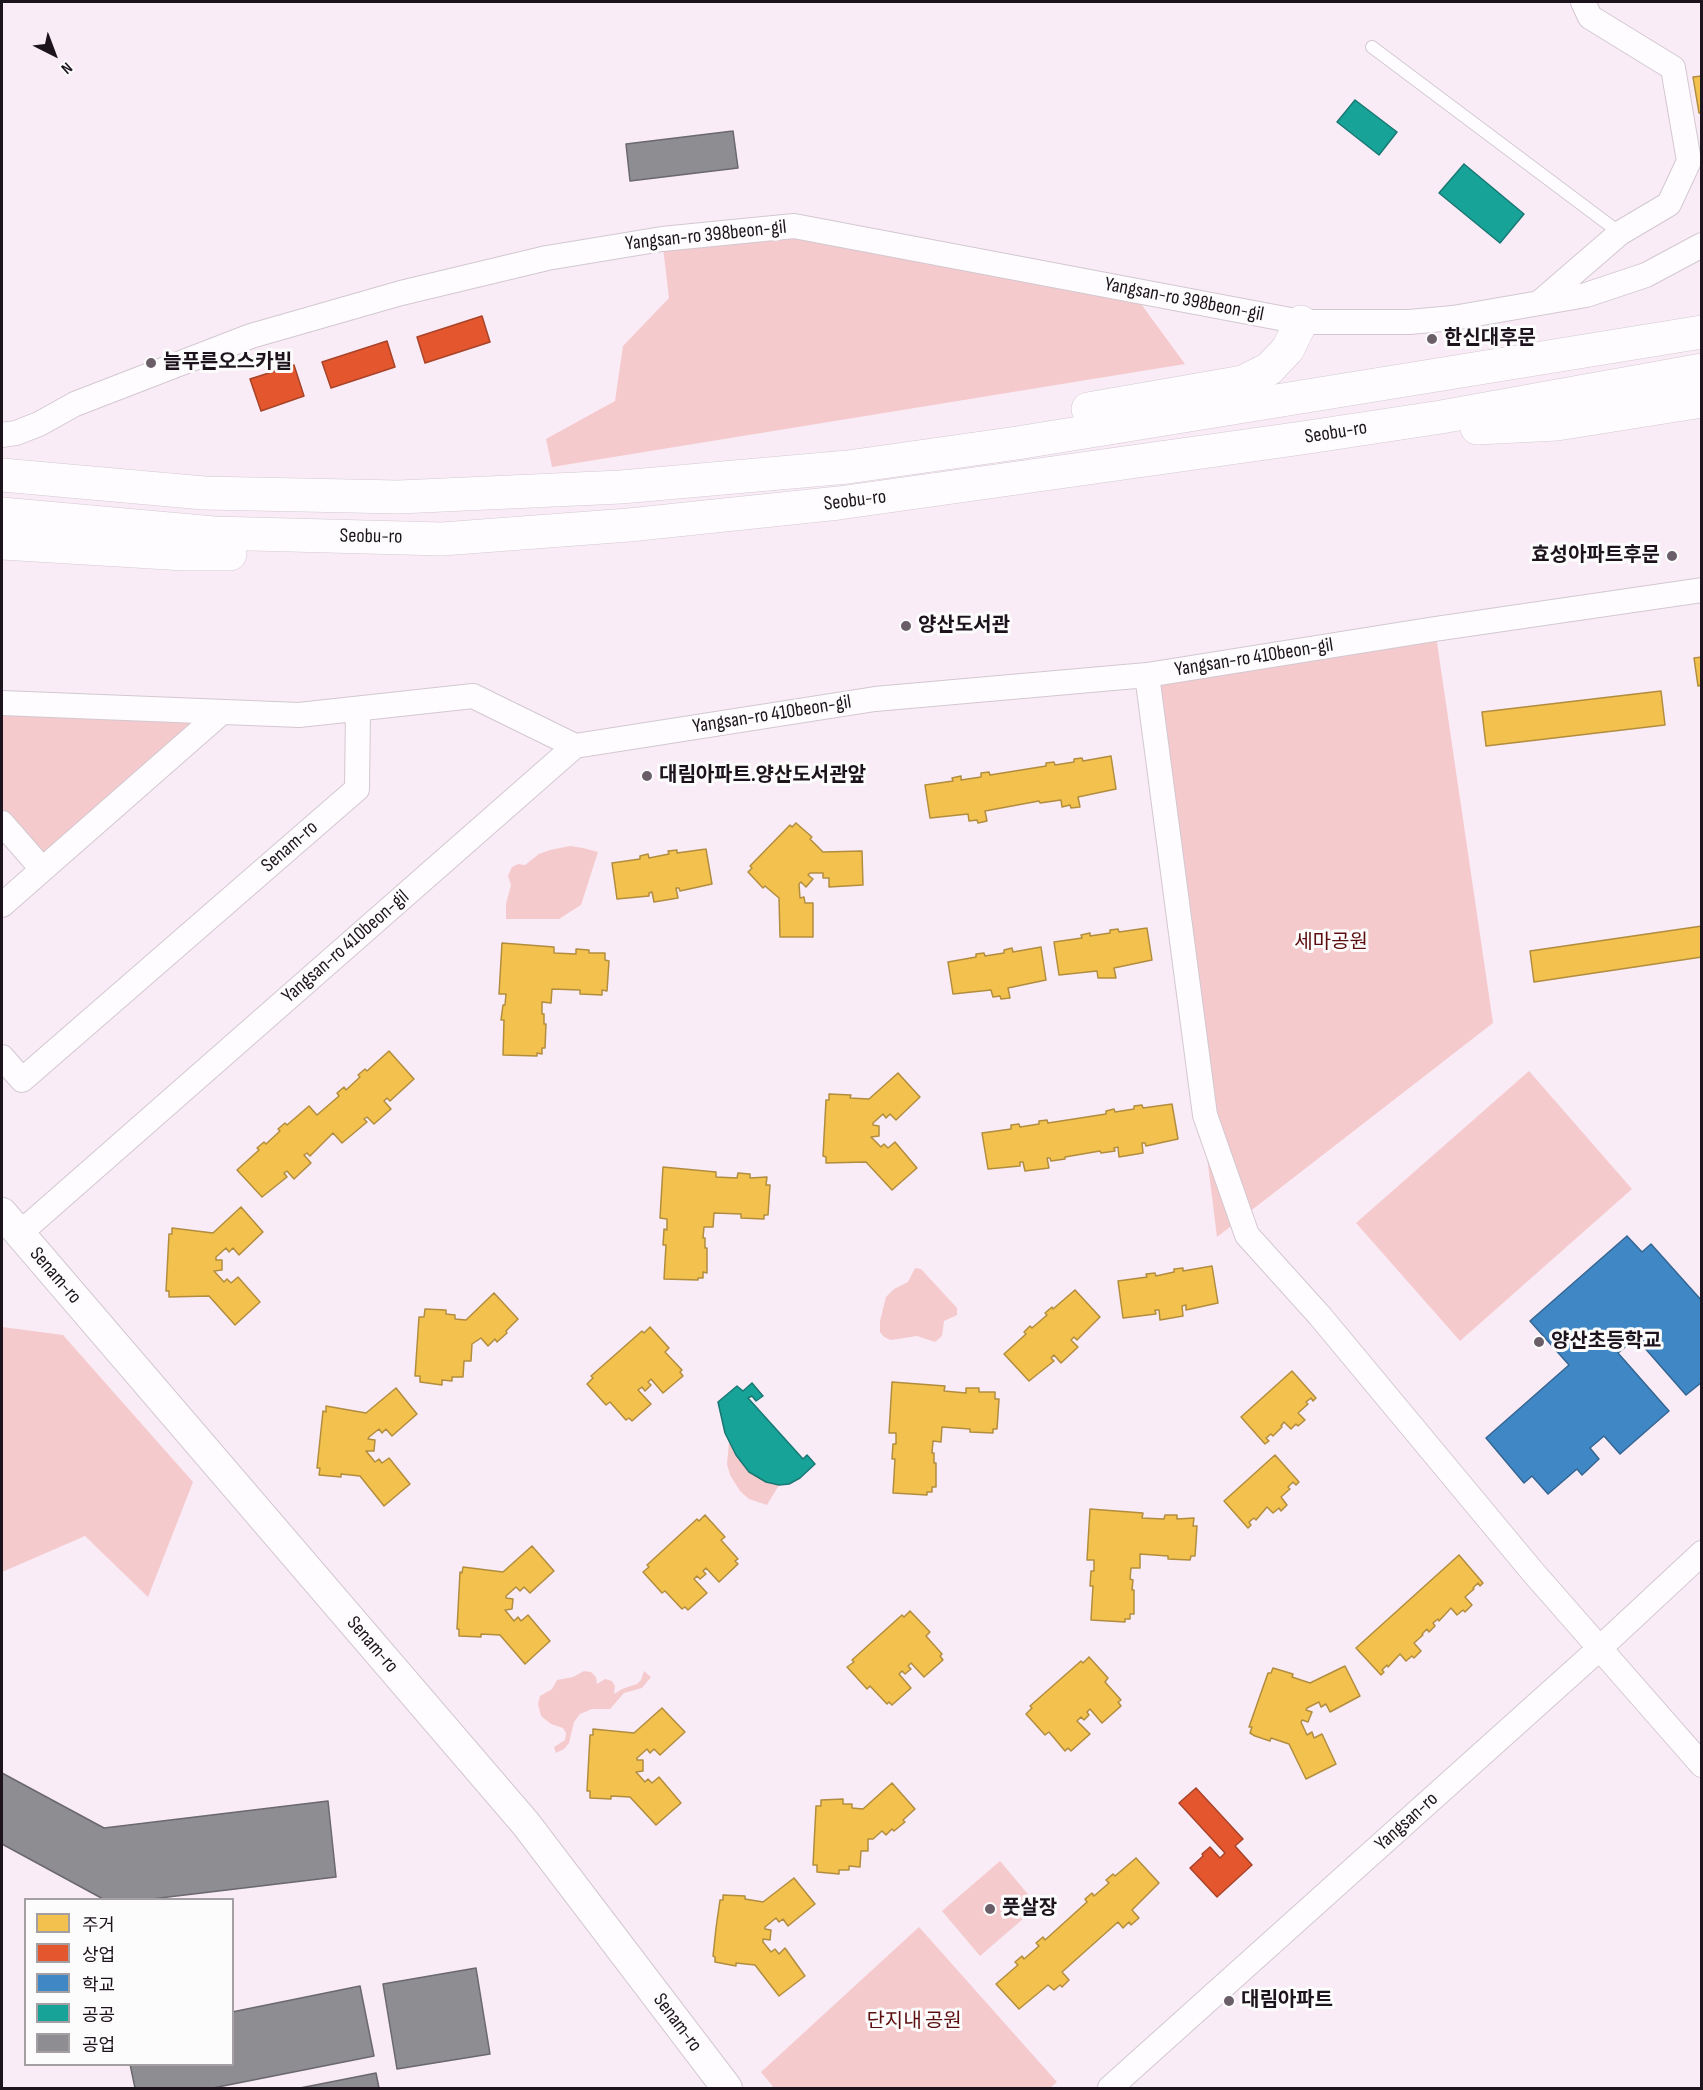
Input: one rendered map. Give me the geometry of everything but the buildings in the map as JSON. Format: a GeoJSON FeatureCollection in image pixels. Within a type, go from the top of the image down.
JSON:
{"type":"FeatureCollection","features":[{"type":"Feature","properties":{"kind":"main road"},"geometry":{"type":"LineString","coordinates":[[1017,443],[1085,409],[1243,382],[1269,369],[1288,349],[1301,322]]}},
{"type":"Feature","properties":{"kind":"main road","name":"Seobu-ro"},"geometry":{"type":"LineString","coordinates":[[2,475],[204,493],[399,497],[621,488],[848,467],[1017,443],[1701,332]]}},
{"type":"Feature","properties":{"kind":"main road","name":"Seobu-ro"},"geometry":{"type":"LineString","coordinates":[[2,514],[214,533],[442,539],[629,525],[839,503],[1302,438],[1441,417],[1701,370]]}},
{"type":"Feature","properties":{"kind":"main road"},"geometry":{"type":"LineString","coordinates":[[1302,438],[1557,424],[1701,401]]}},
{"type":"Feature","properties":{"kind":"main road"},"geometry":{"type":"LineString","coordinates":[[2,543],[184,554],[346,556],[442,539]]}},
{"type":"Feature","properties":{"kind":"street"},"geometry":{"type":"LineString","coordinates":[[1539,303],[1620,233],[1669,204],[1689,161],[1673,68],[1590,17],[1583,2]]}},
{"type":"Feature","properties":{"kind":"street","name":"Yangsan-ro 398beon-gil"},"geometry":{"type":"LineString","coordinates":[[2,435],[16,434],[75,404],[251,336],[401,293],[547,258],[662,239],[794,226],[1301,322],[1409,322],[1453,318],[1586,295],[1646,275],[1701,245]]}},
{"type":"Feature","properties":{"kind":"street","name":"Yangsan-ro 410beon-gil"},"geometry":{"type":"LineString","coordinates":[[10,1223],[574,746],[875,699],[1147,675],[1701,590]]}},
{"type":"Feature","properties":{"kind":"street"},"geometry":{"type":"LineString","coordinates":[[1147,675],[1205,1115],[1247,1235],[1320,1316],[1532,1570],[1701,1765]]}},
{"type":"Feature","properties":{"kind":"street"},"geometry":{"type":"LineString","coordinates":[[2,703],[299,715],[473,696],[574,746]]}},
{"type":"Feature","properties":{"kind":"street","name":"Senam-ro"},"geometry":{"type":"LineString","coordinates":[[2,1057],[22,1080],[357,789],[358,708]]}},
{"type":"Feature","properties":{"kind":"street"},"geometry":{"type":"LineString","coordinates":[[2,905],[222,712]]}},
{"type":"Feature","properties":{"kind":"street"},"geometry":{"type":"LineString","coordinates":[[2,823],[42,869]]}},
{"type":"Feature","properties":{"kind":"street","name":"Senam-ro"},"geometry":{"type":"LineString","coordinates":[[10,1223],[526,1824],[727,2088]]}},
{"type":"Feature","properties":{"kind":"street","name":"Yangsan-ro"},"geometry":{"type":"LineString","coordinates":[[1110,2088],[1600,1648],[1701,1553]]}},
{"type":"Feature","properties":{"kind":"lane"},"geometry":{"type":"LineString","coordinates":[[1372,47],[1620,233]]}},
{"type":"Feature","properties":{"kind":"green space"},"geometry":{"type":"Polygon","coordinates":[[[794,226],[1130,289],[1185,364],[552,467],[546,439],[615,401],[623,346],[669,298],[662,239],[794,226]]]}},
{"type":"Feature","properties":{"kind":"green space","name":"세마공원"},"geometry":{"type":"Polygon","coordinates":[[[1435,629],[1493,1023],[1217,1237],[1147,675],[1435,629]]]}},
{"type":"Feature","properties":{"kind":"green space"},"geometry":{"type":"Polygon","coordinates":[[[2,703],[222,712],[42,869],[2,823],[2,703]]]}},
{"type":"Feature","properties":{"kind":"green space"},"geometry":{"type":"Polygon","coordinates":[[[570,846],[598,852],[581,905],[559,919],[506,919],[506,904],[511,885],[508,876],[512,867],[518,864],[525,865],[539,854],[550,850],[570,846]]]}},
{"type":"Feature","properties":{"kind":"green space"},"geometry":{"type":"Polygon","coordinates":[[[1529,1071],[1632,1189],[1460,1341],[1356,1223],[1529,1071]]]}},
{"type":"Feature","properties":{"kind":"green space"},"geometry":{"type":"Polygon","coordinates":[[[915,1268],[921,1269],[957,1308],[957,1315],[944,1321],[942,1336],[935,1342],[917,1336],[891,1340],[880,1332],[880,1321],[886,1297],[894,1289],[908,1282],[915,1268]]]}},
{"type":"Feature","properties":{"kind":"green space"},"geometry":{"type":"Polygon","coordinates":[[[2,1327],[63,1335],[193,1482],[148,1597],[85,1536],[2,1572],[2,1327]]]}},
{"type":"Feature","properties":{"kind":"green space"},"geometry":{"type":"Polygon","coordinates":[[[729,1442],[749,1472],[765,1482],[779,1485],[767,1505],[749,1499],[740,1491],[730,1475],[727,1464],[729,1442]]]}},
{"type":"Feature","properties":{"kind":"green space"},"geometry":{"type":"Polygon","coordinates":[[[584,1671],[591,1672],[596,1677],[597,1684],[605,1679],[612,1681],[615,1686],[614,1694],[637,1684],[644,1671],[651,1677],[642,1688],[624,1693],[610,1709],[592,1709],[580,1714],[574,1722],[569,1743],[556,1753],[554,1747],[565,1740],[566,1733],[563,1728],[551,1724],[541,1716],[538,1704],[540,1696],[552,1689],[557,1680],[573,1677],[584,1671]]]}},
{"type":"Feature","properties":{"kind":"green space","name":"풋살장"},"geometry":{"type":"Polygon","coordinates":[[[1000,1861],[1038,1906],[980,1956],[942,1911],[1000,1861]]]}},
{"type":"Feature","properties":{"kind":"green space","name":"단지내 공원"},"geometry":{"type":"Polygon","coordinates":[[[919,1927],[1057,2082],[1050,2088],[774,2088],[761,2072],[919,1927]]]}},
{"type":"Feature","properties":{"kind":"place","name":"한신대후문"},"geometry":{"type":"Point","coordinates":[1432,339]}},
{"type":"Feature","properties":{"kind":"place","name":"늘푸른오스카빌"},"geometry":{"type":"Point","coordinates":[151,363]}},
{"type":"Feature","properties":{"kind":"place","name":"효성아파트후문"},"geometry":{"type":"Point","coordinates":[1672,556]}},
{"type":"Feature","properties":{"kind":"place","name":"양산도서관"},"geometry":{"type":"Point","coordinates":[906,626]}},
{"type":"Feature","properties":{"kind":"place","name":"대림아파트.양산도서관앞"},"geometry":{"type":"Point","coordinates":[647,776]}},
{"type":"Feature","properties":{"kind":"place","name":"양산초등학교"},"geometry":{"type":"Point","coordinates":[1539,1342]}},
{"type":"Feature","properties":{"kind":"place","name":"풋살장"},"geometry":{"type":"Point","coordinates":[990,1909]}},
{"type":"Feature","properties":{"kind":"place","name":"대림아파트"},"geometry":{"type":"Point","coordinates":[1229,2001]}}]}
